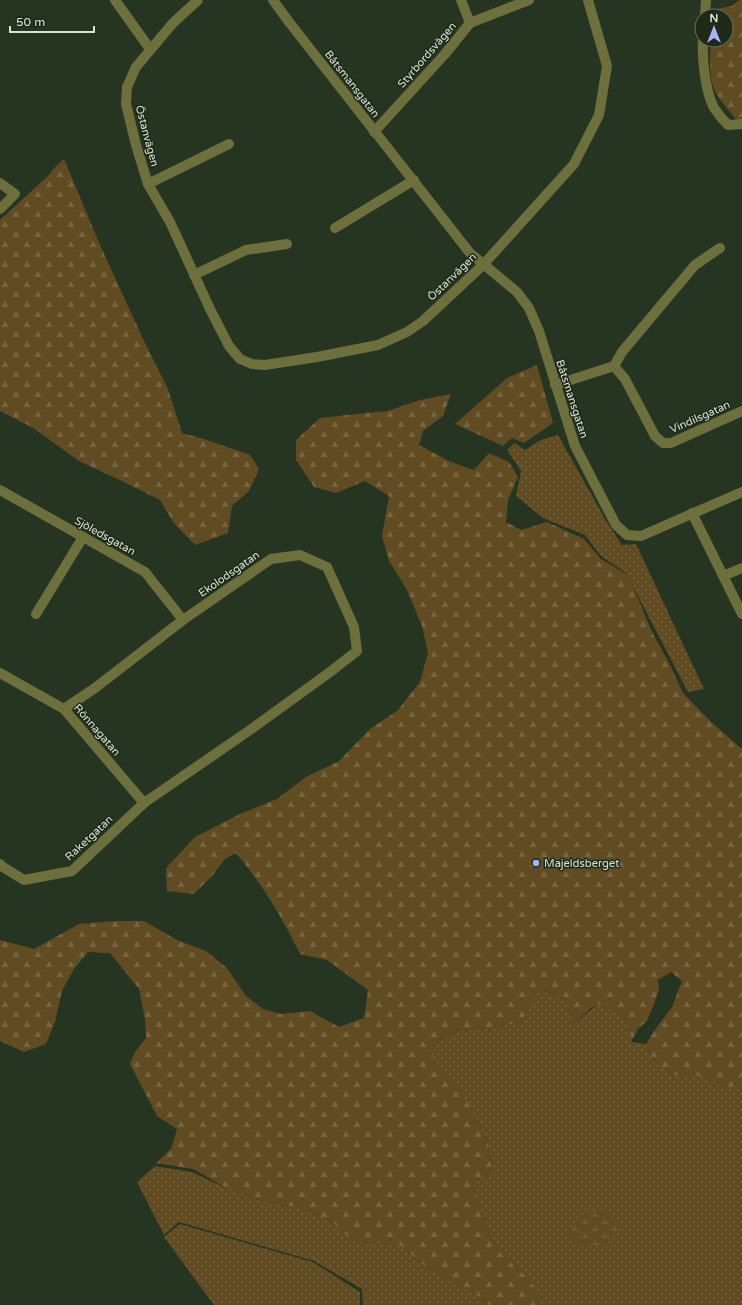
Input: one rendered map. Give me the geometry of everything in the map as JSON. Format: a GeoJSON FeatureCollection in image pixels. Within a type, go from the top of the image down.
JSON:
{"type":"FeatureCollection","features":[{"type":"Feature","properties":{"kind":"street"},"geometry":{"type":"LineString","coordinates":[[114,0],[150,49]]}},
{"type":"Feature","properties":{"kind":"street","name":"Östanvägen"},"geometry":{"type":"LineString","coordinates":[[198,0],[172,23],[136,67],[128,87],[126,104],[136,145],[148,184],[170,222],[210,309],[229,346],[240,359],[252,364],[265,365],[378,346],[407,332],[423,321],[483,265],[574,164],[599,115],[607,66],[588,0]]}},
{"type":"Feature","properties":{"kind":"street","name":"Båtsmansgatan"},"geometry":{"type":"LineString","coordinates":[[273,0],[288,22],[470,253],[517,292],[529,308],[539,331],[575,446],[616,525],[627,535],[641,536],[742,492]]}},
{"type":"Feature","properties":{"kind":"street"},"geometry":{"type":"LineString","coordinates":[[461,0],[470,23]]}},
{"type":"Feature","properties":{"kind":"street","name":"Styrbordsvägen"},"geometry":{"type":"LineString","coordinates":[[374,132],[445,54],[470,23],[529,0]]}},
{"type":"Feature","properties":{"kind":"street"},"geometry":{"type":"LineString","coordinates":[[703,48],[703,60],[709,96],[714,108],[728,125],[742,124]]}},
{"type":"Feature","properties":{"kind":"street","name":"Östanvägen"},"geometry":{"type":"LineString","coordinates":[[148,184],[229,144]]}},
{"type":"Feature","properties":{"kind":"street"},"geometry":{"type":"LineString","coordinates":[[336,228],[414,180]]}},
{"type":"Feature","properties":{"kind":"street"},"geometry":{"type":"LineString","coordinates":[[0,183],[14,194],[0,209]]}},
{"type":"Feature","properties":{"kind":"street"},"geometry":{"type":"LineString","coordinates":[[194,275],[246,250],[287,244]]}},
{"type":"Feature","properties":{"kind":"street"},"geometry":{"type":"LineString","coordinates":[[555,385],[614,366],[622,352],[695,265],[720,248]]}},
{"type":"Feature","properties":{"kind":"street","name":"Vindilsgatan"},"geometry":{"type":"LineString","coordinates":[[614,366],[625,379],[655,436],[662,443],[671,443],[742,411]]}},
{"type":"Feature","properties":{"kind":"street","name":"Sjöledsgatan"},"geometry":{"type":"LineString","coordinates":[[0,490],[146,572],[183,620]]}},
{"type":"Feature","properties":{"kind":"street"},"geometry":{"type":"LineString","coordinates":[[692,513],[742,614]]}},
{"type":"Feature","properties":{"kind":"street"},"geometry":{"type":"LineString","coordinates":[[36,614],[83,537]]}},
{"type":"Feature","properties":{"kind":"street","name":"Ekolodsgatan"},"geometry":{"type":"LineString","coordinates":[[64,709],[95,688],[183,620],[272,559],[300,555],[327,566],[354,627],[357,651],[250,730],[144,803]]}},
{"type":"Feature","properties":{"kind":"street"},"geometry":{"type":"LineString","coordinates":[[723,576],[742,568]]}},
{"type":"Feature","properties":{"kind":"street","name":"Rönnagatan"},"geometry":{"type":"LineString","coordinates":[[0,673],[64,709],[144,803]]}},
{"type":"Feature","properties":{"kind":"street","name":"Raketgatan"},"geometry":{"type":"LineString","coordinates":[[0,864],[24,880],[72,871],[144,803]]}},
{"type":"Feature","properties":{"kind":"green space"},"geometry":{"type":"Polygon","coordinates":[[[739,0],[742,0],[742,127],[717,95],[712,83],[710,68],[710,48],[734,48],[734,8],[722,8],[732,6],[739,0]]]}},
{"type":"Feature","properties":{"kind":"green space"},"geometry":{"type":"Polygon","coordinates":[[[64,159],[100,245],[144,341],[168,389],[182,433],[250,455],[259,469],[249,491],[232,506],[228,533],[195,545],[173,522],[160,500],[79,461],[33,428],[0,411],[0,220],[48,176],[64,159]]]}},
{"type":"Feature","properties":{"kind":"green space"},"geometry":{"type":"Polygon","coordinates":[[[537,365],[553,423],[524,443],[512,438],[503,446],[455,424],[507,378],[537,365]]]}},
{"type":"Feature","properties":{"kind":"green space"},"geometry":{"type":"Polygon","coordinates":[[[451,394],[443,416],[423,431],[419,445],[451,462],[474,470],[489,453],[509,462],[518,477],[508,500],[506,522],[521,530],[547,522],[584,539],[601,559],[628,575],[652,632],[683,693],[710,721],[742,749],[742,1086],[729,1087],[695,1075],[674,1075],[653,1061],[646,1044],[672,1007],[682,981],[671,972],[658,980],[659,990],[647,1021],[638,1029],[631,1042],[630,1033],[623,1015],[598,1004],[591,1008],[574,1023],[564,999],[543,989],[531,1000],[522,1024],[506,1024],[490,1028],[458,1030],[434,1042],[433,1061],[459,1088],[476,1117],[488,1144],[492,1171],[473,1183],[487,1228],[499,1252],[521,1271],[539,1292],[539,1305],[489,1305],[477,1295],[427,1268],[401,1246],[351,1240],[331,1221],[300,1208],[264,1201],[228,1189],[193,1169],[156,1163],[171,1149],[177,1129],[157,1116],[130,1064],[135,1052],[146,1038],[145,1019],[139,989],[110,953],[88,952],[74,969],[62,991],[55,1022],[46,1044],[24,1052],[0,1041],[0,940],[34,949],[79,924],[115,921],[144,921],[177,940],[206,951],[227,968],[246,996],[263,1009],[281,1014],[310,1011],[339,1027],[364,1018],[368,990],[327,960],[300,954],[271,901],[236,853],[225,859],[212,876],[194,894],[167,891],[166,868],[195,837],[240,814],[277,799],[306,777],[339,761],[370,729],[397,711],[420,682],[428,653],[422,626],[407,590],[389,561],[382,536],[389,496],[365,481],[336,493],[314,487],[296,460],[296,440],[320,418],[388,411],[420,400],[451,394]]]}},
{"type":"Feature","properties":{"kind":"green space"},"geometry":{"type":"Polygon","coordinates":[[[558,435],[605,519],[622,545],[636,544],[704,689],[688,692],[626,573],[601,556],[585,535],[543,518],[516,496],[521,471],[507,450],[514,443],[525,450],[541,440],[558,435]]]}},
{"type":"Feature","properties":{"kind":"green space"},"geometry":{"type":"Polygon","coordinates":[[[542,989],[564,999],[574,1023],[598,1004],[623,1015],[630,1033],[631,1042],[646,1044],[653,1061],[674,1075],[695,1075],[729,1087],[742,1086],[742,1305],[539,1305],[539,1292],[521,1271],[499,1252],[487,1228],[473,1183],[492,1171],[488,1144],[476,1117],[433,1061],[434,1042],[459,1030],[490,1028],[506,1024],[522,1024],[531,1000],[542,989]]]}},
{"type":"Feature","properties":{"kind":"green space"},"geometry":{"type":"Polygon","coordinates":[[[155,1166],[192,1172],[228,1189],[264,1201],[300,1208],[331,1221],[351,1240],[401,1246],[427,1268],[477,1295],[489,1305],[363,1305],[362,1289],[314,1261],[179,1222],[164,1235],[137,1182],[155,1166]]]}},
{"type":"Feature","properties":{"kind":"green space"},"geometry":{"type":"Polygon","coordinates":[[[601,1211],[614,1217],[623,1227],[606,1246],[580,1245],[566,1234],[581,1215],[601,1211]]]}},
{"type":"Feature","properties":{"kind":"green space"},"geometry":{"type":"Polygon","coordinates":[[[180,1224],[313,1262],[360,1292],[360,1305],[214,1305],[164,1237],[180,1224]]]}},
{"type":"Feature","properties":{"kind":"place","name":"Majeldsberget"},"geometry":{"type":"Point","coordinates":[536,863]}}]}
